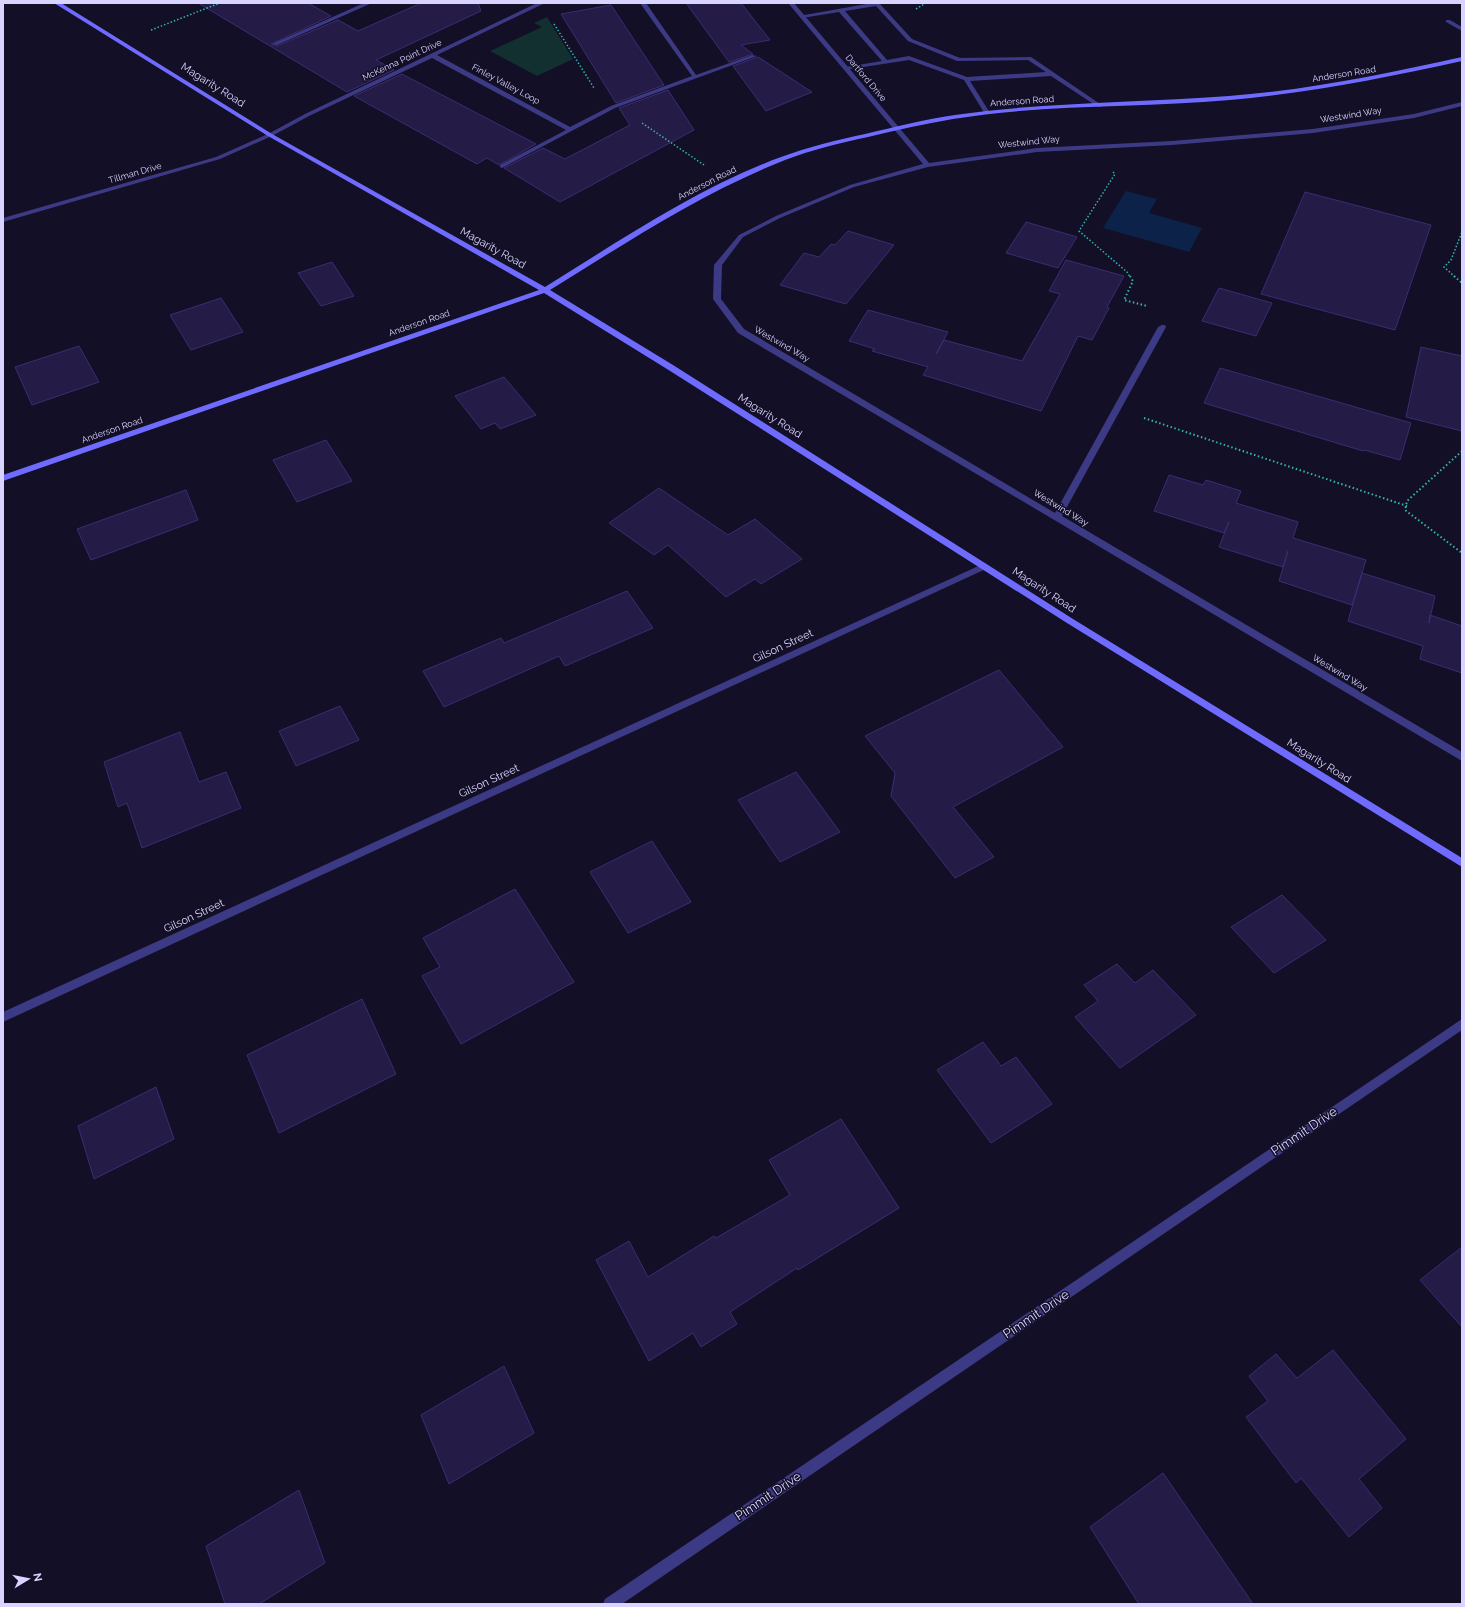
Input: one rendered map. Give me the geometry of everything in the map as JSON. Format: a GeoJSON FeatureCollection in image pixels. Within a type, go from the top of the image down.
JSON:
{"type":"FeatureCollection","features":[{"type":"Feature","properties":{"kind":"main road","name":"Magarity Road"},"geometry":{"type":"LineString","coordinates":[[57,3],[270,135],[544,290],[684,376],[1070,621],[1462,863]]}},
{"type":"Feature","properties":{"kind":"main road","name":"Anderson Road"},"geometry":{"type":"LineString","coordinates":[[3,478],[544,290],[681,207],[732,181],[784,158],[841,141],[897,128],[1018,110],[1230,98],[1302,90],[1377,78],[1462,59]]}},
{"type":"Feature","properties":{"kind":"street"},"geometry":{"type":"LineString","coordinates":[[349,3],[358,8]]}},
{"type":"Feature","properties":{"kind":"street"},"geometry":{"type":"LineString","coordinates":[[275,44],[368,3]]}},
{"type":"Feature","properties":{"kind":"street"},"geometry":{"type":"LineString","coordinates":[[525,3],[533,7]]}},
{"type":"Feature","properties":{"kind":"street","name":"McKenna Point Drive"},"geometry":{"type":"LineString","coordinates":[[270,135],[307,115],[542,3]]}},
{"type":"Feature","properties":{"kind":"street"},"geometry":{"type":"LineString","coordinates":[[643,3],[695,77]]}},
{"type":"Feature","properties":{"kind":"street","name":"Dartford Drive"},"geometry":{"type":"LineString","coordinates":[[791,3],[927,165]]}},
{"type":"Feature","properties":{"kind":"street"},"geometry":{"type":"LineString","coordinates":[[802,16],[877,4],[910,40],[966,79],[987,114]]}},
{"type":"Feature","properties":{"kind":"street"},"geometry":{"type":"LineString","coordinates":[[841,10],[886,62]]}},
{"type":"Feature","properties":{"kind":"street"},"geometry":{"type":"LineString","coordinates":[[1448,21],[1462,29]]}},
{"type":"Feature","properties":{"kind":"street","name":"Finley Valley Loop"},"geometry":{"type":"LineString","coordinates":[[432,55],[571,130]]}},
{"type":"Feature","properties":{"kind":"street"},"geometry":{"type":"LineString","coordinates":[[502,166],[620,105],[754,56]]}},
{"type":"Feature","properties":{"kind":"street"},"geometry":{"type":"LineString","coordinates":[[846,69],[909,58],[937,60],[1029,58],[1100,106]]}},
{"type":"Feature","properties":{"kind":"street"},"geometry":{"type":"LineString","coordinates":[[966,79],[1052,74]]}},
{"type":"Feature","properties":{"kind":"street","name":"Westwind Way"},"geometry":{"type":"LineString","coordinates":[[1462,104],[1414,116],[1313,131],[1172,143],[1037,150],[927,165],[852,186],[778,217],[741,236],[718,265],[717,299],[741,331],[1462,757]]}},
{"type":"Feature","properties":{"kind":"street","name":"Tillman Drive"},"geometry":{"type":"LineString","coordinates":[[3,220],[218,158],[270,135]]}},
{"type":"Feature","properties":{"kind":"street"},"geometry":{"type":"LineString","coordinates":[[1058,517],[1162,327]]}},
{"type":"Feature","properties":{"kind":"street","name":"Gilson Street"},"geometry":{"type":"LineString","coordinates":[[3,1017],[985,566]]}},
{"type":"Feature","properties":{"kind":"street","name":"Pimmit Drive"},"geometry":{"type":"LineString","coordinates":[[610,1604],[1462,1024]]}},
{"type":"Feature","properties":{"kind":"path"},"geometry":{"type":"LineString","coordinates":[[121,42],[220,3]]}},
{"type":"Feature","properties":{"kind":"path"},"geometry":{"type":"LineString","coordinates":[[913,10],[926,3]]}},
{"type":"Feature","properties":{"kind":"path"},"geometry":{"type":"LineString","coordinates":[[533,7],[548,14],[596,91],[620,105]]}},
{"type":"Feature","properties":{"kind":"path"},"geometry":{"type":"LineString","coordinates":[[630,101],[634,117],[689,155],[732,181]]}},
{"type":"Feature","properties":{"kind":"path"},"geometry":{"type":"LineString","coordinates":[[1100,146],[1115,174],[1078,231],[1127,272],[1132,281],[1124,300],[1168,313],[1162,327]]}},
{"type":"Feature","properties":{"kind":"path"},"geometry":{"type":"LineString","coordinates":[[1462,232],[1451,260],[1444,267],[1462,283]]}},
{"type":"Feature","properties":{"kind":"path"},"geometry":{"type":"LineString","coordinates":[[1117,409],[1406,506]]}},
{"type":"Feature","properties":{"kind":"path"},"geometry":{"type":"LineString","coordinates":[[1462,451],[1407,501],[1405,510],[1462,553]]}},
{"type":"Feature","properties":{"kind":"green space"},"geometry":{"type":"Polygon","coordinates":[[[547,17],[573,59],[537,76],[490,51],[542,27],[534,23],[547,17]]]}},
{"type":"Feature","properties":{"kind":"water"},"geometry":{"type":"Polygon","coordinates":[[[1126,191],[1157,199],[1149,213],[1202,228],[1189,252],[1103,228],[1126,191]]]}},
{"type":"Feature","properties":{"kind":"building"},"geometry":{"type":"Polygon","coordinates":[[[198,3],[308,3],[331,16],[271,44],[277,46],[338,20],[358,31],[421,3],[478,3],[481,11],[376,60],[394,70],[347,92],[198,3]]]}},
{"type":"Feature","properties":{"kind":"building"},"geometry":{"type":"Polygon","coordinates":[[[686,3],[741,3],[770,40],[741,45],[753,54],[729,62],[686,3]]]}},
{"type":"Feature","properties":{"kind":"building"},"geometry":{"type":"Polygon","coordinates":[[[611,5],[664,85],[616,103],[561,14],[611,5]]]}},
{"type":"Feature","properties":{"kind":"building"},"geometry":{"type":"Polygon","coordinates":[[[758,57],[812,92],[766,111],[733,66],[758,57]]]}},
{"type":"Feature","properties":{"kind":"building"},"geometry":{"type":"Polygon","coordinates":[[[402,74],[536,144],[499,165],[487,158],[477,164],[354,96],[402,74]]]}},
{"type":"Feature","properties":{"kind":"building"},"geometry":{"type":"Polygon","coordinates":[[[668,90],[694,130],[560,202],[504,168],[543,148],[565,159],[630,125],[619,108],[668,90]]]}},
{"type":"Feature","properties":{"kind":"building"},"geometry":{"type":"Polygon","coordinates":[[[1305,192],[1431,225],[1395,330],[1261,294],[1305,192]]]}},
{"type":"Feature","properties":{"kind":"building"},"geometry":{"type":"Polygon","coordinates":[[[1026,222],[1077,237],[1058,268],[1006,253],[1026,222]]]}},
{"type":"Feature","properties":{"kind":"building"},"geometry":{"type":"Polygon","coordinates":[[[848,231],[894,245],[846,304],[780,285],[804,253],[819,257],[831,244],[835,245],[848,231]]]}},
{"type":"Feature","properties":{"kind":"building"},"geometry":{"type":"Polygon","coordinates":[[[1066,260],[1124,276],[1107,307],[1109,308],[1092,340],[1078,336],[1041,411],[923,375],[928,367],[872,351],[875,349],[849,341],[868,310],[948,332],[936,354],[944,340],[1022,361],[1060,294],[1049,291],[1066,260]]]}},
{"type":"Feature","properties":{"kind":"building"},"geometry":{"type":"Polygon","coordinates":[[[332,262],[354,296],[321,306],[298,273],[332,262]]]}},
{"type":"Feature","properties":{"kind":"building"},"geometry":{"type":"Polygon","coordinates":[[[1219,288],[1272,303],[1256,336],[1202,321],[1219,288]]]}},
{"type":"Feature","properties":{"kind":"building"},"geometry":{"type":"Polygon","coordinates":[[[221,298],[243,332],[191,350],[170,315],[221,298]]]}},
{"type":"Feature","properties":{"kind":"building"},"geometry":{"type":"Polygon","coordinates":[[[79,346],[99,382],[32,405],[15,367],[79,346]]]}},
{"type":"Feature","properties":{"kind":"building"},"geometry":{"type":"Polygon","coordinates":[[[1421,347],[1462,356],[1462,431],[1406,417],[1421,347]]]}},
{"type":"Feature","properties":{"kind":"building"},"geometry":{"type":"Polygon","coordinates":[[[1220,368],[1411,423],[1400,460],[1364,450],[1363,451],[1204,403],[1220,368]]]}},
{"type":"Feature","properties":{"kind":"building"},"geometry":{"type":"Polygon","coordinates":[[[504,377],[536,415],[500,429],[495,423],[481,429],[455,396],[504,377]]]}},
{"type":"Feature","properties":{"kind":"building"},"geometry":{"type":"Polygon","coordinates":[[[326,440],[352,481],[297,502],[273,460],[326,440]]]}},
{"type":"Feature","properties":{"kind":"building"},"geometry":{"type":"Polygon","coordinates":[[[1169,475],[1203,485],[1206,480],[1241,491],[1236,503],[1298,522],[1293,538],[1366,560],[1352,605],[1279,581],[1288,551],[1283,567],[1219,547],[1229,522],[1224,533],[1154,511],[1169,475]]]}},
{"type":"Feature","properties":{"kind":"building"},"geometry":{"type":"Polygon","coordinates":[[[659,488],[728,535],[755,519],[802,559],[761,584],[755,579],[726,597],[668,545],[654,555],[609,523],[659,488]]]}},
{"type":"Feature","properties":{"kind":"building"},"geometry":{"type":"Polygon","coordinates":[[[186,490],[198,520],[91,560],[77,529],[186,490]]]}},
{"type":"Feature","properties":{"kind":"building"},"geometry":{"type":"Polygon","coordinates":[[[1362,573],[1435,596],[1431,615],[1462,626],[1462,673],[1420,659],[1423,646],[1348,621],[1362,573]]]}},
{"type":"Feature","properties":{"kind":"building"},"geometry":{"type":"Polygon","coordinates":[[[627,591],[653,628],[565,666],[559,656],[444,707],[423,671],[501,638],[504,643],[627,591]]]}},
{"type":"Feature","properties":{"kind":"building"},"geometry":{"type":"Polygon","coordinates":[[[999,670],[1063,747],[953,807],[994,857],[955,878],[891,796],[895,773],[865,736],[999,670]]]}},
{"type":"Feature","properties":{"kind":"building"},"geometry":{"type":"Polygon","coordinates":[[[340,706],[359,740],[296,766],[279,731],[340,706]]]}},
{"type":"Feature","properties":{"kind":"building"},"geometry":{"type":"Polygon","coordinates":[[[180,732],[199,782],[226,772],[241,808],[142,848],[127,803],[118,807],[104,762],[180,732]]]}},
{"type":"Feature","properties":{"kind":"building"},"geometry":{"type":"Polygon","coordinates":[[[796,772],[840,832],[780,862],[738,800],[796,772]]]}},
{"type":"Feature","properties":{"kind":"building"},"geometry":{"type":"Polygon","coordinates":[[[652,841],[691,902],[628,933],[590,872],[652,841]]]}},
{"type":"Feature","properties":{"kind":"building"},"geometry":{"type":"Polygon","coordinates":[[[515,889],[574,982],[461,1044],[422,976],[440,967],[423,938],[515,889]]]}},
{"type":"Feature","properties":{"kind":"building"},"geometry":{"type":"Polygon","coordinates":[[[1282,895],[1326,940],[1274,973],[1231,927],[1282,895]]]}},
{"type":"Feature","properties":{"kind":"building"},"geometry":{"type":"Polygon","coordinates":[[[1117,964],[1135,983],[1153,970],[1196,1015],[1120,1068],[1075,1017],[1098,1001],[1084,985],[1117,964]]]}},
{"type":"Feature","properties":{"kind":"building"},"geometry":{"type":"Polygon","coordinates":[[[362,999],[396,1074],[279,1133],[247,1055],[362,999]]]}},
{"type":"Feature","properties":{"kind":"building"},"geometry":{"type":"Polygon","coordinates":[[[983,1042],[1001,1066],[1016,1057],[1052,1104],[991,1143],[937,1070],[983,1042]]]}},
{"type":"Feature","properties":{"kind":"building"},"geometry":{"type":"Polygon","coordinates":[[[156,1087],[174,1139],[94,1179],[78,1126],[156,1087]]]}},
{"type":"Feature","properties":{"kind":"building"},"geometry":{"type":"Polygon","coordinates":[[[841,1119],[899,1208],[798,1270],[797,1268],[730,1312],[737,1324],[701,1347],[693,1333],[649,1361],[596,1260],[629,1241],[648,1277],[714,1236],[716,1238],[790,1195],[769,1160],[841,1119]]]}},
{"type":"Feature","properties":{"kind":"building"},"geometry":{"type":"Polygon","coordinates":[[[1462,1247],[1462,1327],[1420,1280],[1462,1247]]]}},
{"type":"Feature","properties":{"kind":"building"},"geometry":{"type":"Polygon","coordinates":[[[1333,1350],[1406,1439],[1359,1479],[1382,1508],[1349,1537],[1301,1478],[1296,1483],[1246,1417],[1268,1401],[1249,1376],[1276,1354],[1297,1378],[1333,1350]]]}},
{"type":"Feature","properties":{"kind":"building"},"geometry":{"type":"Polygon","coordinates":[[[504,1366],[534,1433],[449,1484],[421,1415],[504,1366]]]}},
{"type":"Feature","properties":{"kind":"building"},"geometry":{"type":"Polygon","coordinates":[[[1163,1473],[1253,1604],[1139,1604],[1090,1527],[1163,1473]]]}},
{"type":"Feature","properties":{"kind":"building"},"geometry":{"type":"Polygon","coordinates":[[[299,1490],[325,1563],[259,1604],[225,1604],[206,1546],[299,1490]]]}}]}
